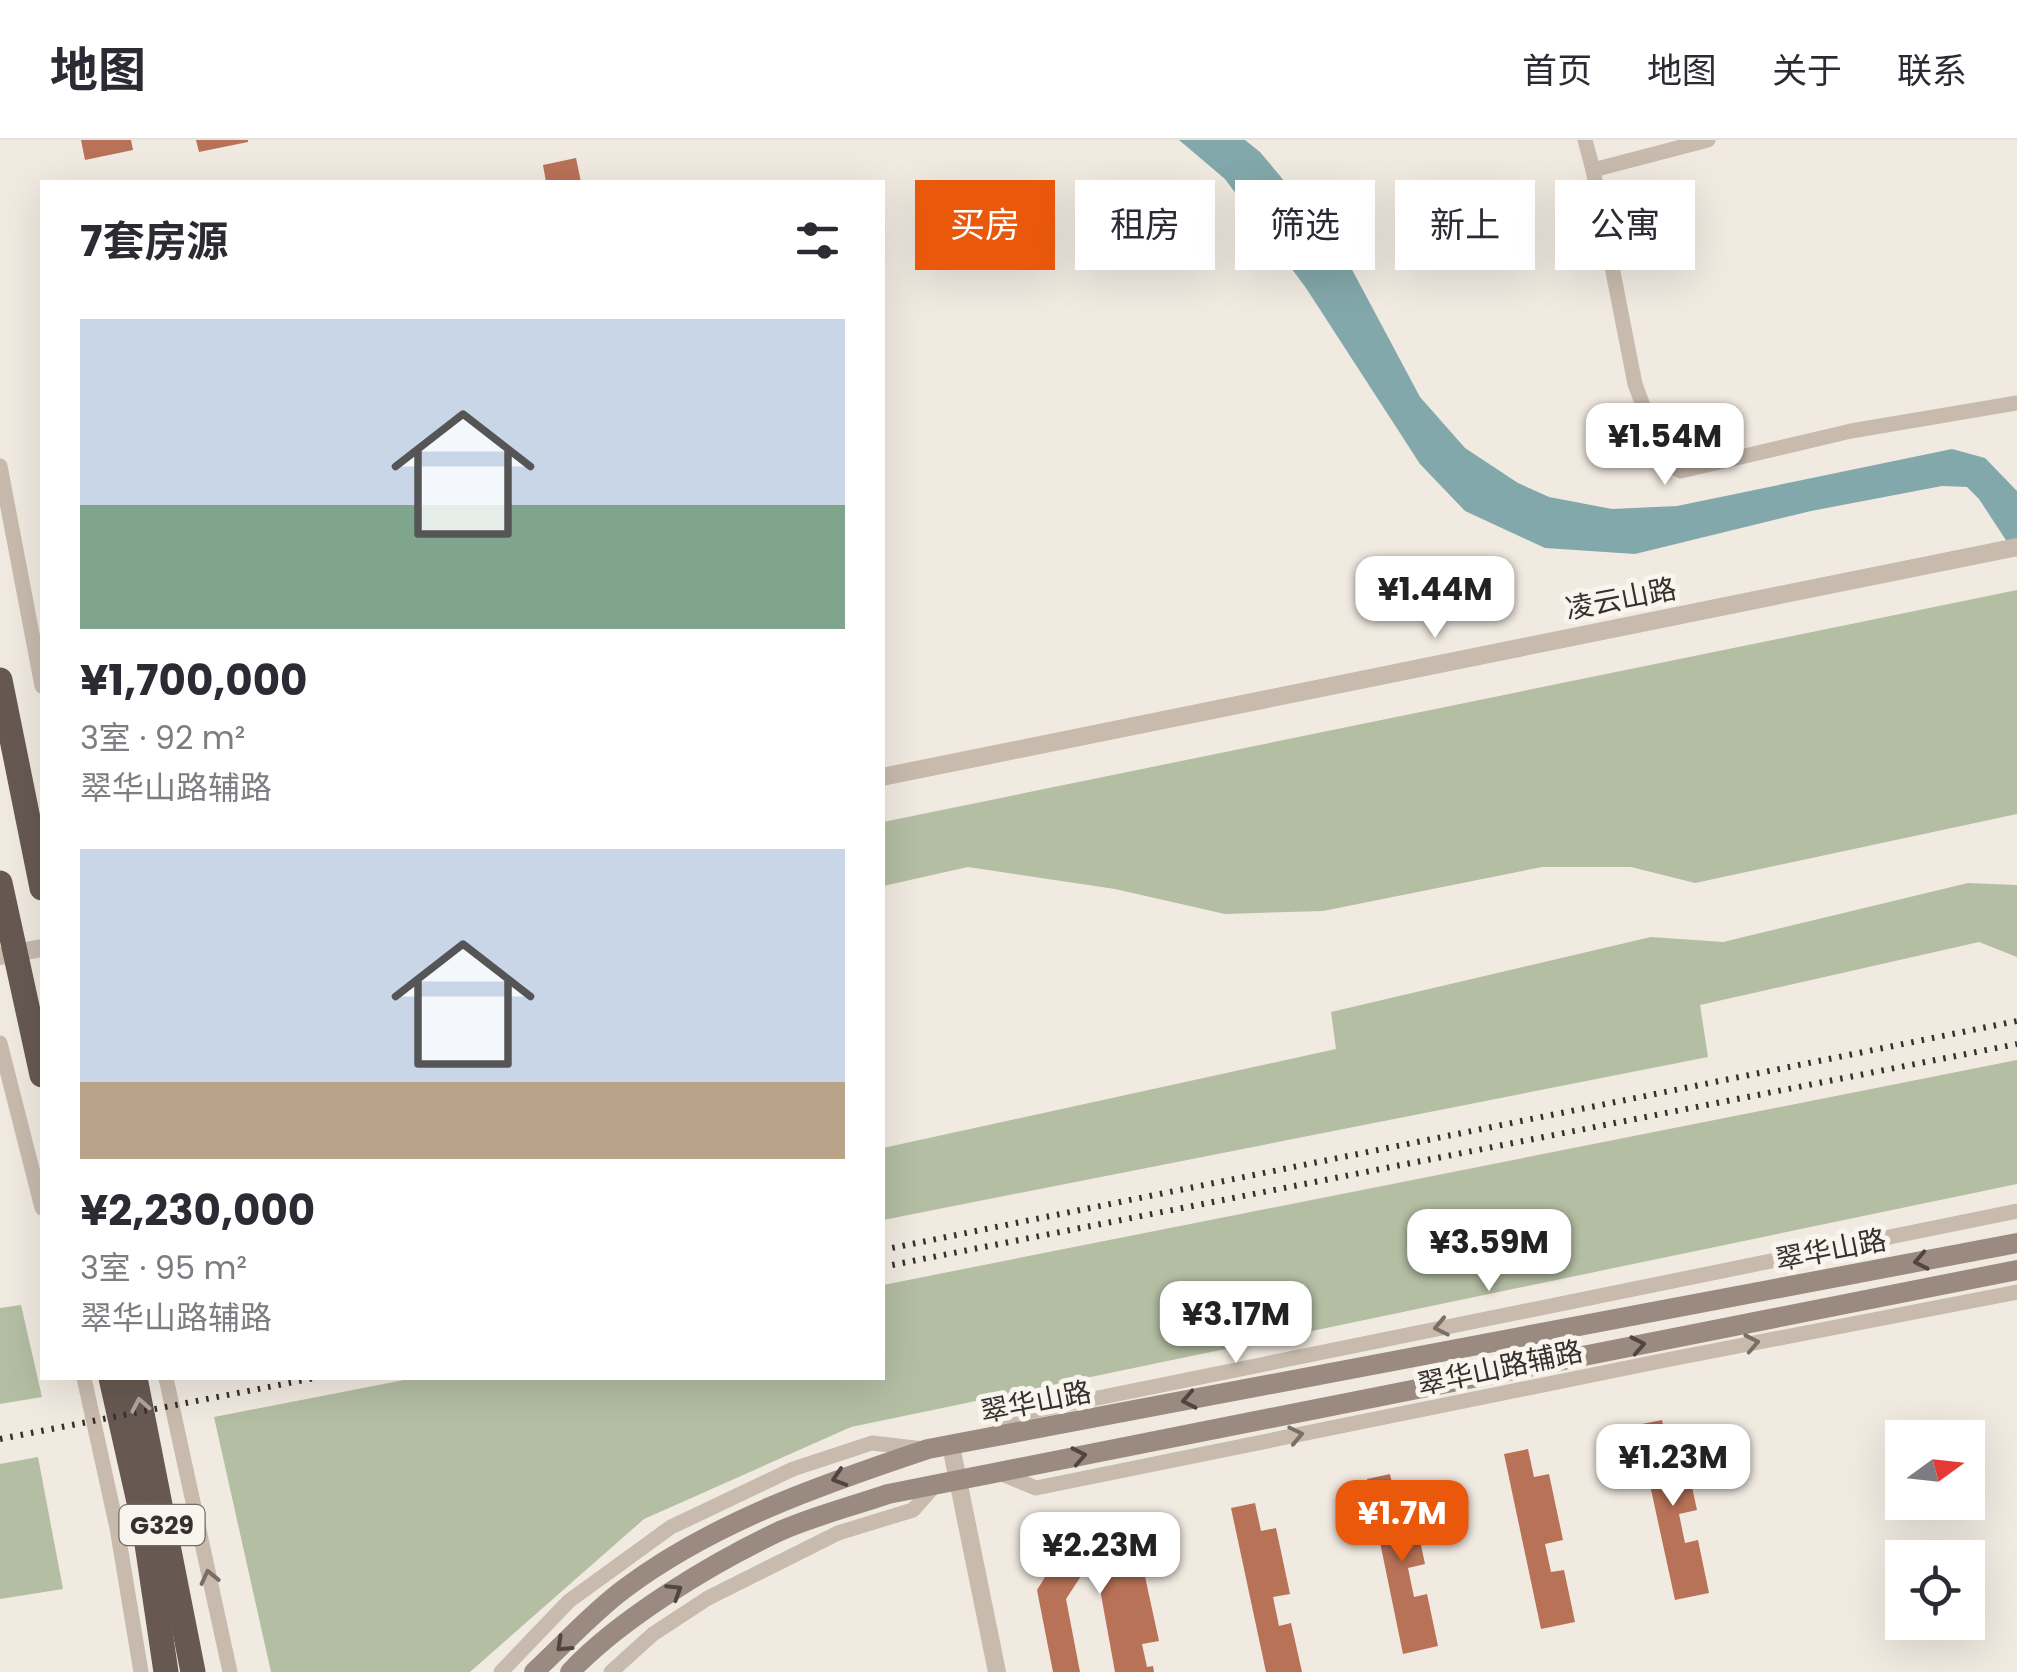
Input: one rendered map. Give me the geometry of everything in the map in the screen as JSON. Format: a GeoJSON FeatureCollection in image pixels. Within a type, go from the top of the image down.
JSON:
{"type":"FeatureCollection","features":[{"type":"Feature","properties":{"kind":"highway"},"geometry":{"type":"LineString","coordinates":[[0,680],[40,878]]}},
{"type":"Feature","properties":{"kind":"highway"},"geometry":{"type":"LineString","coordinates":[[0,884],[7,955],[40,1068]]}},
{"type":"Feature","properties":{"kind":"highway","name":"G329"},"geometry":{"type":"LineString","coordinates":[[111,1380],[144,1524],[166,1672]]}},
{"type":"Feature","properties":{"kind":"highway","name":"G329"},"geometry":{"type":"LineString","coordinates":[[134,1380],[194,1672]]}},
{"type":"Feature","properties":{"kind":"main road","name":"翠华山路"},"geometry":{"type":"LineString","coordinates":[[534,1672],[624,1589],[712,1534],[812,1487],[928,1449],[2017,1243]]}},
{"type":"Feature","properties":{"kind":"main road","name":"翠华山路"},"geometry":{"type":"LineString","coordinates":[[570,1672],[590,1652],[671,1592],[781,1531],[888,1494],[2017,1270]]}},
{"type":"Feature","properties":{"kind":"street"},"geometry":{"type":"LineString","coordinates":[[1584,140],[1635,384],[1664,462],[1681,471],[1851,431],[2017,403]]}},
{"type":"Feature","properties":{"kind":"street"},"geometry":{"type":"LineString","coordinates":[[1593,170],[1708,140]]}},
{"type":"Feature","properties":{"kind":"street"},"geometry":{"type":"LineString","coordinates":[[0,466],[40,676]]}},
{"type":"Feature","properties":{"kind":"street","name":"凌云山路"},"geometry":{"type":"LineString","coordinates":[[885,777],[2017,547]]}},
{"type":"Feature","properties":{"kind":"street"},"geometry":{"type":"LineString","coordinates":[[7,955],[40,948]]}},
{"type":"Feature","properties":{"kind":"street"},"geometry":{"type":"LineString","coordinates":[[0,1043],[40,1200]]}},
{"type":"Feature","properties":{"kind":"street","name":"翠华山路辅路"},"geometry":{"type":"LineString","coordinates":[[990,1438],[1020,1414],[2017,1211]]}},
{"type":"Feature","properties":{"kind":"street","name":"翠华山路辅路"},"geometry":{"type":"LineString","coordinates":[[997,1472],[1036,1488],[1660,1360],[2017,1292]]}},
{"type":"Feature","properties":{"kind":"street"},"geometry":{"type":"LineString","coordinates":[[84,1380],[117,1528],[141,1672]]}},
{"type":"Feature","properties":{"kind":"street"},"geometry":{"type":"LineString","coordinates":[[166,1380],[230,1672]]}},
{"type":"Feature","properties":{"kind":"street"},"geometry":{"type":"LineString","coordinates":[[501,1672],[569,1601],[670,1527],[793,1469],[872,1443],[928,1449]]}},
{"type":"Feature","properties":{"kind":"street"},"geometry":{"type":"LineString","coordinates":[[950,1446],[996,1672]]}},
{"type":"Feature","properties":{"kind":"street"},"geometry":{"type":"LineString","coordinates":[[611,1672],[652,1634],[708,1598],[838,1533],[913,1510],[936,1483]]}},
{"type":"Feature","properties":{"kind":"green space"},"geometry":{"type":"Polygon","coordinates":[[[2017,590],[2017,814],[1695,883],[1631,867],[1542,867],[1323,911],[1225,914],[1115,889],[968,867],[885,886],[885,822],[2017,590]]]}},
{"type":"Feature","properties":{"kind":"green space"},"geometry":{"type":"Polygon","coordinates":[[[1968,883],[2017,885],[2017,957],[1979,942],[1700,1005],[1708,1057],[885,1220],[885,1148],[1336,1049],[1331,1012],[1651,937],[1723,942],[1968,883]]]}},
{"type":"Feature","properties":{"kind":"green space"},"geometry":{"type":"Polygon","coordinates":[[[2017,1060],[2017,1184],[851,1427],[644,1519],[470,1672],[271,1672],[214,1417],[404,1380],[885,1380],[885,1285],[2017,1060]]]}},
{"type":"Feature","properties":{"kind":"green space"},"geometry":{"type":"Polygon","coordinates":[[[21,1305],[42,1397],[0,1404],[0,1308],[21,1305]]]}},
{"type":"Feature","properties":{"kind":"green space"},"geometry":{"type":"Polygon","coordinates":[[[38,1457],[63,1589],[0,1599],[0,1464],[38,1457]]]}},
{"type":"Feature","properties":{"kind":"water"},"geometry":{"type":"Polygon","coordinates":[[[1179,140],[1245,140],[1283,180],[1235,180],[1235,192],[1179,140]]]}},
{"type":"Feature","properties":{"kind":"water"},"geometry":{"type":"Polygon","coordinates":[[[1293,270],[1352,270],[1420,397],[1465,448],[1518,483],[1549,497],[1612,509],[1677,506],[1952,449],[1985,458],[2017,491],[2017,557],[1967,487],[1942,486],[1811,511],[1635,554],[1545,548],[1465,511],[1420,464],[1293,270]]]}},
{"type":"Feature","properties":{"kind":"building"},"geometry":{"type":"Polygon","coordinates":[[[81,140],[131,140],[133,150],[85,160],[81,140]]]}},
{"type":"Feature","properties":{"kind":"building"},"geometry":{"type":"Polygon","coordinates":[[[196,140],[248,140],[248,142],[199,152],[196,140]]]}},
{"type":"Feature","properties":{"kind":"building"},"geometry":{"type":"Polygon","coordinates":[[[576,158],[581,180],[546,180],[543,165],[576,158]]]}},
{"type":"Feature","properties":{"kind":"building"},"geometry":{"type":"Polygon","coordinates":[[[1662,1420],[1668,1448],[1683,1445],[1697,1510],[1679,1514],[1685,1543],[1698,1540],[1709,1593],[1675,1600],[1637,1425],[1662,1420]]]}},
{"type":"Feature","properties":{"kind":"building"},"geometry":{"type":"Polygon","coordinates":[[[1528,1449],[1534,1477],[1549,1474],[1563,1540],[1545,1544],[1551,1572],[1564,1570],[1575,1622],[1541,1629],[1504,1454],[1528,1449]]]}},
{"type":"Feature","properties":{"kind":"building"},"geometry":{"type":"Polygon","coordinates":[[[1390,1474],[1396,1502],[1411,1498],[1425,1564],[1408,1568],[1414,1597],[1427,1594],[1438,1646],[1403,1654],[1367,1479],[1390,1474]]]}},
{"type":"Feature","properties":{"kind":"building"},"geometry":{"type":"Polygon","coordinates":[[[1255,1503],[1261,1531],[1276,1528],[1290,1594],[1273,1597],[1279,1626],[1291,1623],[1302,1672],[1266,1672],[1231,1508],[1255,1503]]]}},
{"type":"Feature","properties":{"kind":"building"},"geometry":{"type":"Polygon","coordinates":[[[1132,1516],[1138,1545],[1122,1547],[1128,1575],[1144,1572],[1159,1641],[1142,1644],[1147,1667],[1153,1666],[1154,1672],[1115,1672],[1094,1556],[1066,1599],[1080,1672],[1053,1672],[1037,1590],[1078,1524],[1132,1516]]]}},
{"type":"Feature","properties":{"kind":"railway"},"geometry":{"type":"LineString","coordinates":[[885,1249],[2017,1021]]}},
{"type":"Feature","properties":{"kind":"railway"},"geometry":{"type":"LineString","coordinates":[[885,1266],[2017,1044]]}},
{"type":"Feature","properties":{"kind":"railway"},"geometry":{"type":"LineString","coordinates":[[0,1439],[305,1380]]}}]}
